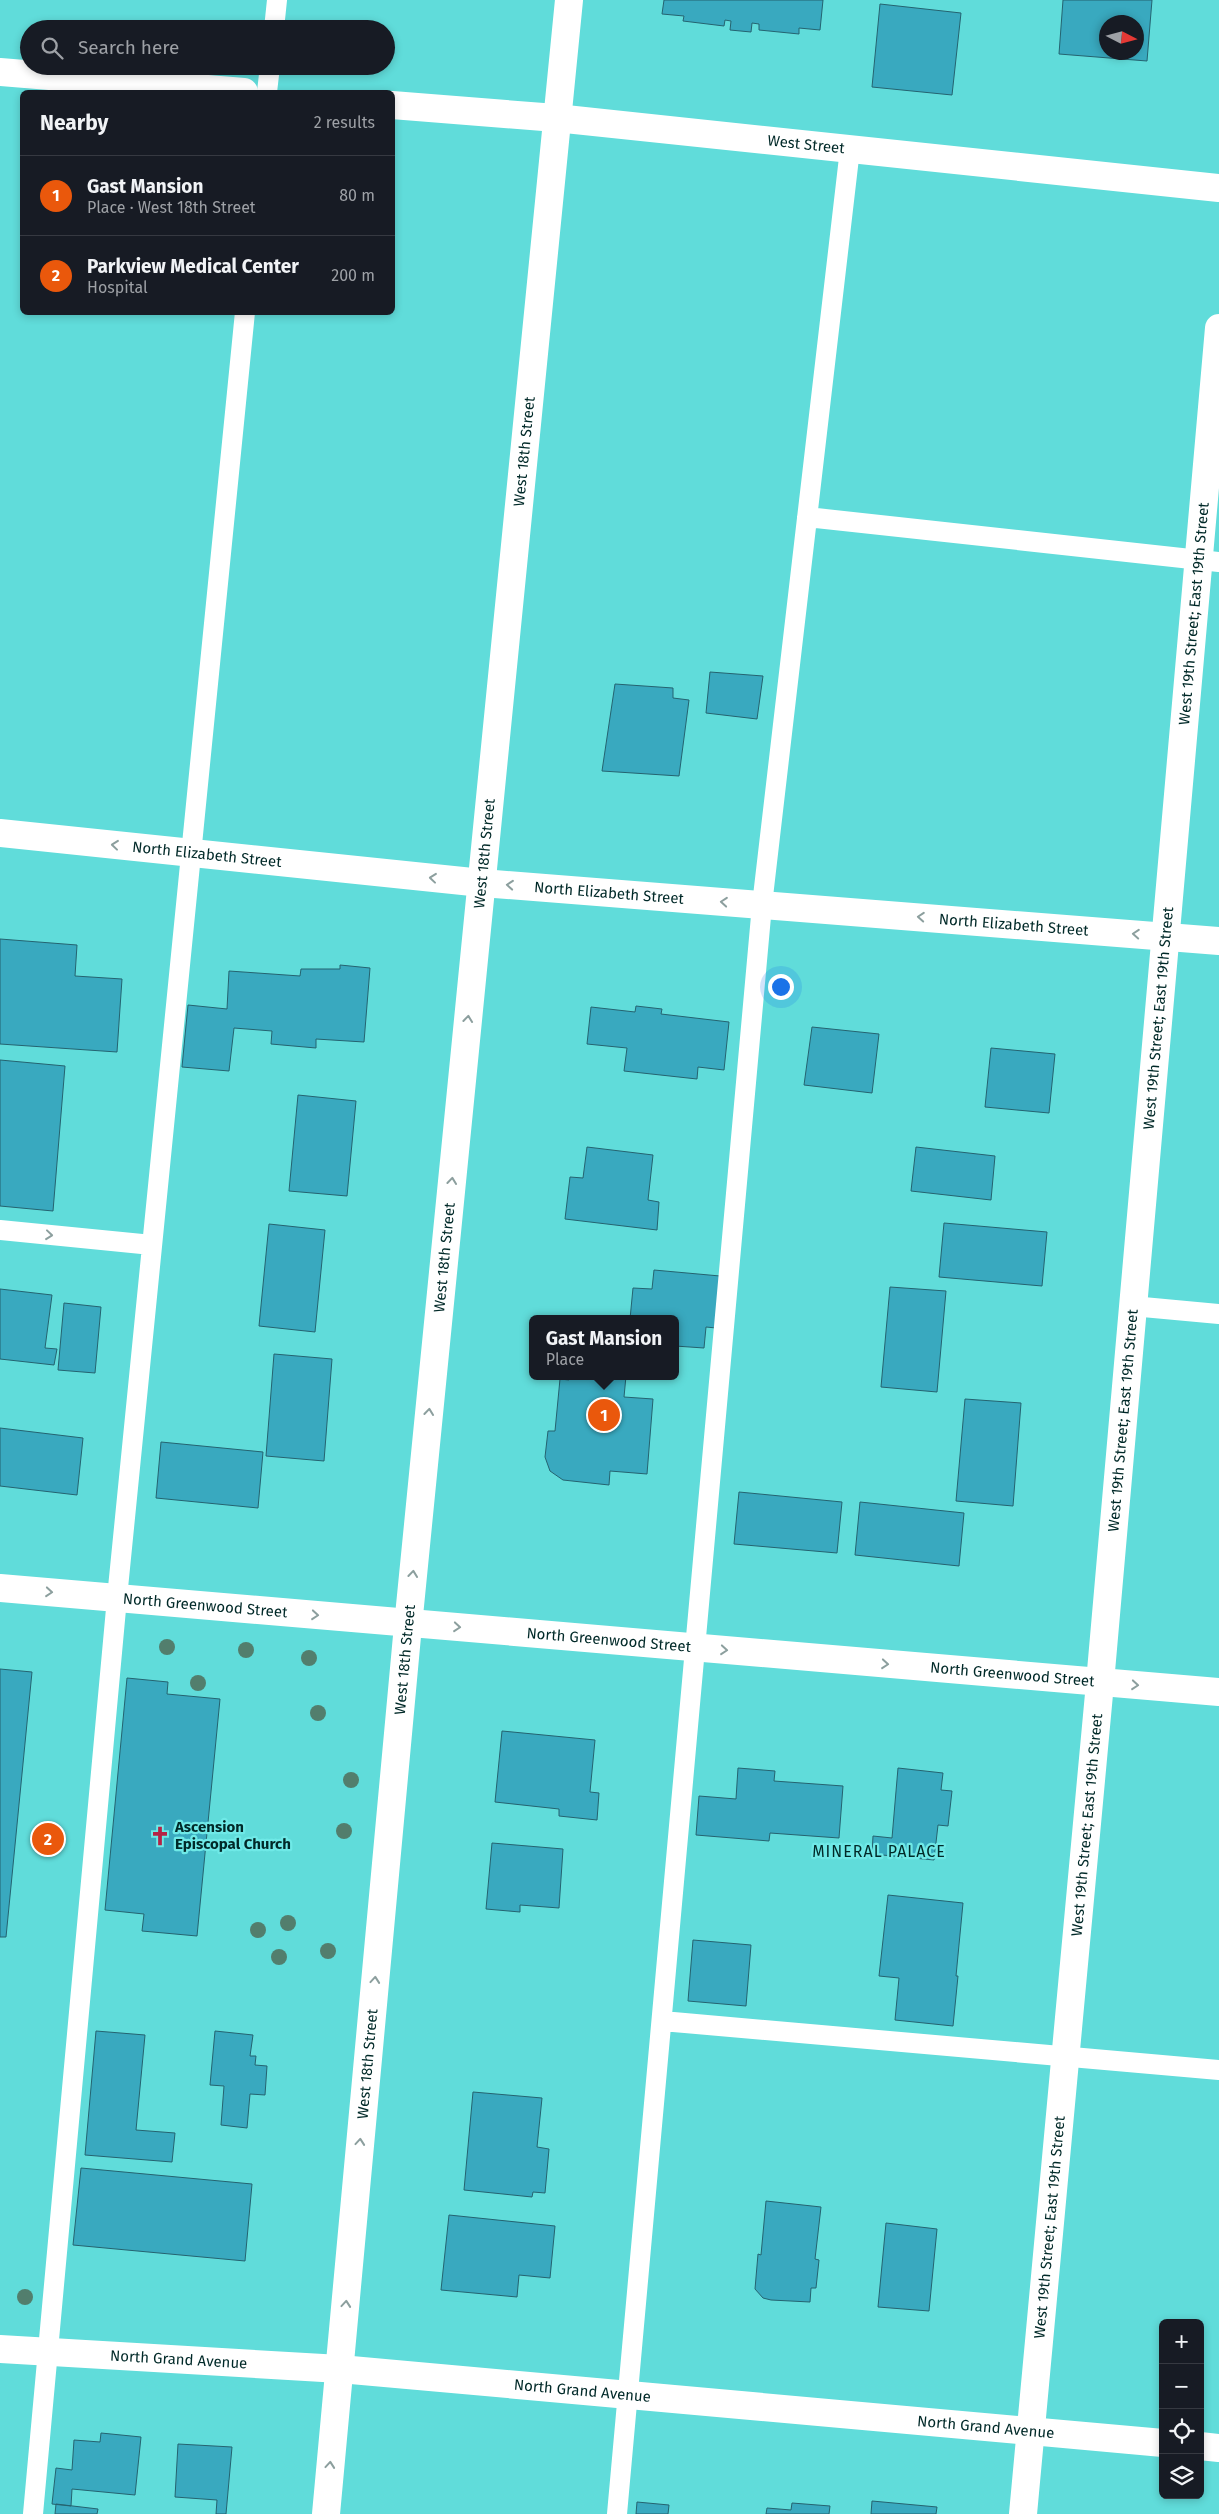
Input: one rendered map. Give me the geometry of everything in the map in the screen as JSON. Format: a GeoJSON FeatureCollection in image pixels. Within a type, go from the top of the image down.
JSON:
{"type":"FeatureCollection","features":[{"type":"Feature","properties":{"kind":"street","name":"West 18th Street"},"geometry":{"type":"LineString","coordinates":[[326,2514],[408,1623],[569,0]]}},
{"type":"Feature","properties":{"kind":"street"},"geometry":{"type":"LineString","coordinates":[[0,72],[20,74]]}},
{"type":"Feature","properties":{"kind":"street"},"geometry":{"type":"LineString","coordinates":[[37,75],[220,90]]}},
{"type":"Feature","properties":{"kind":"street","name":"West Street"},"geometry":{"type":"LineString","coordinates":[[395,105],[556,118],[1219,188]]}},
{"type":"Feature","properties":{"kind":"street","name":"West 19th Street; East 19th Street"},"geometry":{"type":"LineString","coordinates":[[1023,2514],[1100,1682],[1166,936],[1209,561],[1219,328]]}},
{"type":"Feature","properties":{"kind":"street","name":"North Elizabeth Street"},"geometry":{"type":"LineString","coordinates":[[0,833],[482,883],[1219,941]]}},
{"type":"Feature","properties":{"kind":"street","name":"North Greenwood Street"},"geometry":{"type":"LineString","coordinates":[[0,1588],[1219,1692]]}},
{"type":"Feature","properties":{"kind":"street","name":"North Grand Avenue"},"geometry":{"type":"LineString","coordinates":[[0,2348],[340,2369],[1159,2443]]}},
{"type":"Feature","properties":{"kind":"street"},"geometry":{"type":"LineString","coordinates":[[1204,2446],[1219,2448]]}},
{"type":"Feature","properties":{"kind":"lane"},"geometry":{"type":"LineString","coordinates":[[275,20],[277,0]]}},
{"type":"Feature","properties":{"kind":"lane"},"geometry":{"type":"LineString","coordinates":[[267,90],[269,75]]}},
{"type":"Feature","properties":{"kind":"lane"},"geometry":{"type":"LineString","coordinates":[[617,2514],[762,905],[850,149]]}},
{"type":"Feature","properties":{"kind":"lane"},"geometry":{"type":"LineString","coordinates":[[33,2514],[117,1598],[245,315]]}},
{"type":"Feature","properties":{"kind":"lane"},"geometry":{"type":"LineString","coordinates":[[807,517],[1209,561]]}},
{"type":"Feature","properties":{"kind":"lane"},"geometry":{"type":"LineString","coordinates":[[0,1230],[152,1245]]}},
{"type":"Feature","properties":{"kind":"lane"},"geometry":{"type":"LineString","coordinates":[[1132,1306],[1219,1314]]}},
{"type":"Feature","properties":{"kind":"lane"},"geometry":{"type":"LineString","coordinates":[[662,2021],[1219,2070]]}},
{"type":"Feature","properties":{"kind":"building"},"geometry":{"type":"Polygon","coordinates":[[[664,0],[823,0],[820,30],[799,28],[799,34],[759,30],[759,24],[752,23],[751,32],[730,30],[731,21],[725,20],[724,26],[683,21],[684,16],[662,14],[664,0]]]}},
{"type":"Feature","properties":{"kind":"building"},"geometry":{"type":"Polygon","coordinates":[[[1063,0],[1152,0],[1147,61],[1134,60],[1144,60],[1144,15],[1099,15],[1099,57],[1059,54],[1063,0]]]}},
{"type":"Feature","properties":{"kind":"building"},"geometry":{"type":"Polygon","coordinates":[[[880,4],[961,13],[952,95],[872,87],[880,4]]]}},
{"type":"Feature","properties":{"kind":"building"},"geometry":{"type":"Polygon","coordinates":[[[710,672],[763,676],[757,719],[706,713],[710,672]]]}},
{"type":"Feature","properties":{"kind":"building"},"geometry":{"type":"Polygon","coordinates":[[[615,684],[673,688],[673,698],[689,700],[679,776],[602,771],[615,684]]]}},
{"type":"Feature","properties":{"kind":"building"},"geometry":{"type":"Polygon","coordinates":[[[0,939],[77,945],[75,976],[122,979],[117,1052],[0,1044],[0,939]]]}},
{"type":"Feature","properties":{"kind":"building"},"geometry":{"type":"Polygon","coordinates":[[[340,965],[370,968],[364,1042],[316,1039],[316,1048],[271,1044],[272,1031],[234,1028],[229,1071],[182,1067],[188,1005],[227,1009],[229,971],[300,976],[301,969],[340,969],[340,965]]]}},
{"type":"Feature","properties":{"kind":"building"},"geometry":{"type":"Polygon","coordinates":[[[636,1006],[662,1009],[661,1014],[729,1022],[724,1070],[698,1067],[697,1079],[624,1071],[627,1048],[587,1044],[591,1007],[635,1012],[636,1006]]]}},
{"type":"Feature","properties":{"kind":"building"},"geometry":{"type":"Polygon","coordinates":[[[812,1027],[879,1034],[872,1093],[804,1085],[812,1027]]]}},
{"type":"Feature","properties":{"kind":"building"},"geometry":{"type":"Polygon","coordinates":[[[991,1048],[1055,1054],[1049,1113],[985,1107],[991,1048]]]}},
{"type":"Feature","properties":{"kind":"building"},"geometry":{"type":"Polygon","coordinates":[[[0,1060],[65,1066],[53,1211],[0,1206],[0,1060]]]}},
{"type":"Feature","properties":{"kind":"building"},"geometry":{"type":"Polygon","coordinates":[[[298,1095],[356,1101],[347,1196],[289,1191],[298,1095]]]}},
{"type":"Feature","properties":{"kind":"building"},"geometry":{"type":"Polygon","coordinates":[[[587,1147],[653,1155],[648,1200],[659,1202],[657,1230],[565,1219],[570,1177],[583,1178],[587,1147]]]}},
{"type":"Feature","properties":{"kind":"building"},"geometry":{"type":"Polygon","coordinates":[[[916,1147],[995,1156],[991,1200],[911,1191],[916,1147]]]}},
{"type":"Feature","properties":{"kind":"building"},"geometry":{"type":"Polygon","coordinates":[[[944,1223],[1047,1232],[1042,1286],[939,1277],[944,1223]]]}},
{"type":"Feature","properties":{"kind":"building"},"geometry":{"type":"Polygon","coordinates":[[[269,1224],[325,1230],[315,1332],[259,1326],[269,1224]]]}},
{"type":"Feature","properties":{"kind":"building"},"geometry":{"type":"Polygon","coordinates":[[[654,1270],[720,1276],[716,1328],[706,1327],[704,1348],[679,1346],[679,1315],[630,1315],[633,1288],[652,1289],[654,1270]]]}},
{"type":"Feature","properties":{"kind":"building"},"geometry":{"type":"Polygon","coordinates":[[[890,1287],[946,1291],[937,1392],[881,1387],[890,1287]]]}},
{"type":"Feature","properties":{"kind":"building"},"geometry":{"type":"Polygon","coordinates":[[[0,1289],[52,1295],[45,1348],[57,1349],[54,1365],[0,1359],[0,1289]]]}},
{"type":"Feature","properties":{"kind":"building"},"geometry":{"type":"Polygon","coordinates":[[[64,1303],[101,1307],[95,1373],[58,1370],[64,1303]]]}},
{"type":"Feature","properties":{"kind":"building"},"geometry":{"type":"Polygon","coordinates":[[[274,1354],[332,1359],[324,1461],[266,1456],[274,1354]]]}},
{"type":"Feature","properties":{"kind":"building"},"geometry":{"type":"Polygon","coordinates":[[[560,1380],[626,1380],[624,1397],[653,1399],[647,1474],[610,1471],[609,1485],[563,1480],[550,1471],[545,1457],[548,1431],[555,1431],[560,1380]]]}},
{"type":"Feature","properties":{"kind":"building"},"geometry":{"type":"Polygon","coordinates":[[[965,1399],[1021,1403],[1013,1506],[956,1501],[965,1399]]]}},
{"type":"Feature","properties":{"kind":"building"},"geometry":{"type":"Polygon","coordinates":[[[0,1428],[83,1438],[77,1495],[0,1486],[0,1428]]]}},
{"type":"Feature","properties":{"kind":"building"},"geometry":{"type":"Polygon","coordinates":[[[161,1442],[263,1452],[258,1508],[156,1498],[161,1442]]]}},
{"type":"Feature","properties":{"kind":"building"},"geometry":{"type":"Polygon","coordinates":[[[739,1492],[842,1502],[837,1553],[734,1544],[739,1492]]]}},
{"type":"Feature","properties":{"kind":"building"},"geometry":{"type":"Polygon","coordinates":[[[860,1502],[964,1513],[959,1566],[855,1555],[860,1502]]]}},
{"type":"Feature","properties":{"kind":"building"},"geometry":{"type":"Polygon","coordinates":[[[0,1669],[32,1672],[6,1937],[0,1937],[0,1669]]]}},
{"type":"Feature","properties":{"kind":"building","name":"Ascension Episcopal Church"},"geometry":{"type":"Polygon","coordinates":[[[127,1678],[168,1682],[167,1694],[220,1699],[197,1936],[142,1931],[144,1914],[105,1910],[127,1678]]]}},
{"type":"Feature","properties":{"kind":"building"},"geometry":{"type":"Polygon","coordinates":[[[502,1731],[595,1740],[590,1792],[599,1793],[597,1820],[559,1816],[559,1809],[495,1802],[502,1731]]]}},
{"type":"Feature","properties":{"kind":"building"},"geometry":{"type":"Polygon","coordinates":[[[738,1768],[775,1771],[774,1781],[843,1786],[839,1838],[770,1833],[769,1841],[696,1835],[699,1796],[736,1799],[738,1768]]]}},
{"type":"Feature","properties":{"kind":"building"},"geometry":{"type":"Polygon","coordinates":[[[898,1768],[943,1773],[941,1790],[952,1791],[948,1826],[938,1825],[934,1860],[872,1854],[873,1836],[892,1838],[898,1768]]]}},
{"type":"Feature","properties":{"kind":"building"},"geometry":{"type":"Polygon","coordinates":[[[492,1843],[563,1849],[559,1908],[520,1905],[520,1912],[486,1909],[492,1843]]]}},
{"type":"Feature","properties":{"kind":"building"},"geometry":{"type":"Polygon","coordinates":[[[888,1895],[963,1903],[953,2026],[895,2020],[899,1978],[879,1976],[888,1895]]]}},
{"type":"Feature","properties":{"kind":"building"},"geometry":{"type":"Polygon","coordinates":[[[693,1940],[751,1945],[746,2006],[688,2001],[693,1940]]]}},
{"type":"Feature","properties":{"kind":"building"},"geometry":{"type":"Polygon","coordinates":[[[96,2031],[145,2035],[136,2130],[175,2133],[172,2162],[85,2155],[96,2031]]]}},
{"type":"Feature","properties":{"kind":"building"},"geometry":{"type":"Polygon","coordinates":[[[215,2031],[253,2035],[250,2056],[256,2056],[255,2065],[267,2066],[265,2095],[250,2094],[247,2128],[221,2125],[224,2086],[210,2085],[215,2031]]]}},
{"type":"Feature","properties":{"kind":"building"},"geometry":{"type":"Polygon","coordinates":[[[473,2092],[542,2098],[537,2147],[549,2149],[545,2193],[533,2192],[532,2197],[464,2190],[473,2092]]]}},
{"type":"Feature","properties":{"kind":"building"},"geometry":{"type":"Polygon","coordinates":[[[81,2168],[252,2184],[245,2261],[73,2245],[81,2168]]]}},
{"type":"Feature","properties":{"kind":"building"},"geometry":{"type":"Polygon","coordinates":[[[766,2201],[821,2207],[815,2259],[819,2260],[816,2288],[811,2288],[810,2302],[771,2300],[763,2298],[755,2289],[758,2254],[761,2255],[766,2201]]]}},
{"type":"Feature","properties":{"kind":"building"},"geometry":{"type":"Polygon","coordinates":[[[449,2215],[555,2226],[550,2278],[519,2275],[517,2297],[441,2290],[449,2215]]]}},
{"type":"Feature","properties":{"kind":"building"},"geometry":{"type":"Polygon","coordinates":[[[886,2223],[937,2229],[929,2311],[878,2307],[886,2223]]]}},
{"type":"Feature","properties":{"kind":"building"},"geometry":{"type":"Polygon","coordinates":[[[101,2433],[141,2437],[135,2495],[72,2489],[71,2506],[52,2504],[56,2468],[72,2470],[74,2440],[100,2442],[101,2433]]]}},
{"type":"Feature","properties":{"kind":"building"},"geometry":{"type":"Polygon","coordinates":[[[178,2444],[232,2447],[226,2514],[216,2514],[217,2500],[175,2497],[178,2444]]]}},
{"type":"Feature","properties":{"kind":"building"},"geometry":{"type":"Polygon","coordinates":[[[872,2501],[937,2507],[936,2514],[871,2514],[872,2501]]]}},
{"type":"Feature","properties":{"kind":"building"},"geometry":{"type":"Polygon","coordinates":[[[637,2502],[669,2505],[668,2514],[636,2514],[637,2502]]]}},
{"type":"Feature","properties":{"kind":"building"},"geometry":{"type":"Polygon","coordinates":[[[792,2503],[830,2506],[829,2514],[766,2514],[767,2508],[791,2510],[792,2503]]]}},
{"type":"Feature","properties":{"kind":"building"},"geometry":{"type":"Polygon","coordinates":[[[56,2504],[98,2509],[97,2514],[55,2514],[56,2504]]]}},
{"type":"Feature","properties":{"kind":"place","name":"Gast Mansion"},"geometry":{"type":"Point","coordinates":[604,1415]}},
{"type":"Feature","properties":{"kind":"place","name":"Ascension Episcopal Church"},"geometry":{"type":"Point","coordinates":[160,1836]}},
{"type":"Feature","properties":{"kind":"place","name":"Parkview Medical Center"},"geometry":{"type":"Point","coordinates":[48,1839]}},
{"type":"Feature","properties":{"kind":"district","name":"MINERAL PALACE"},"geometry":{"type":"Point","coordinates":[879,1851]}}]}
